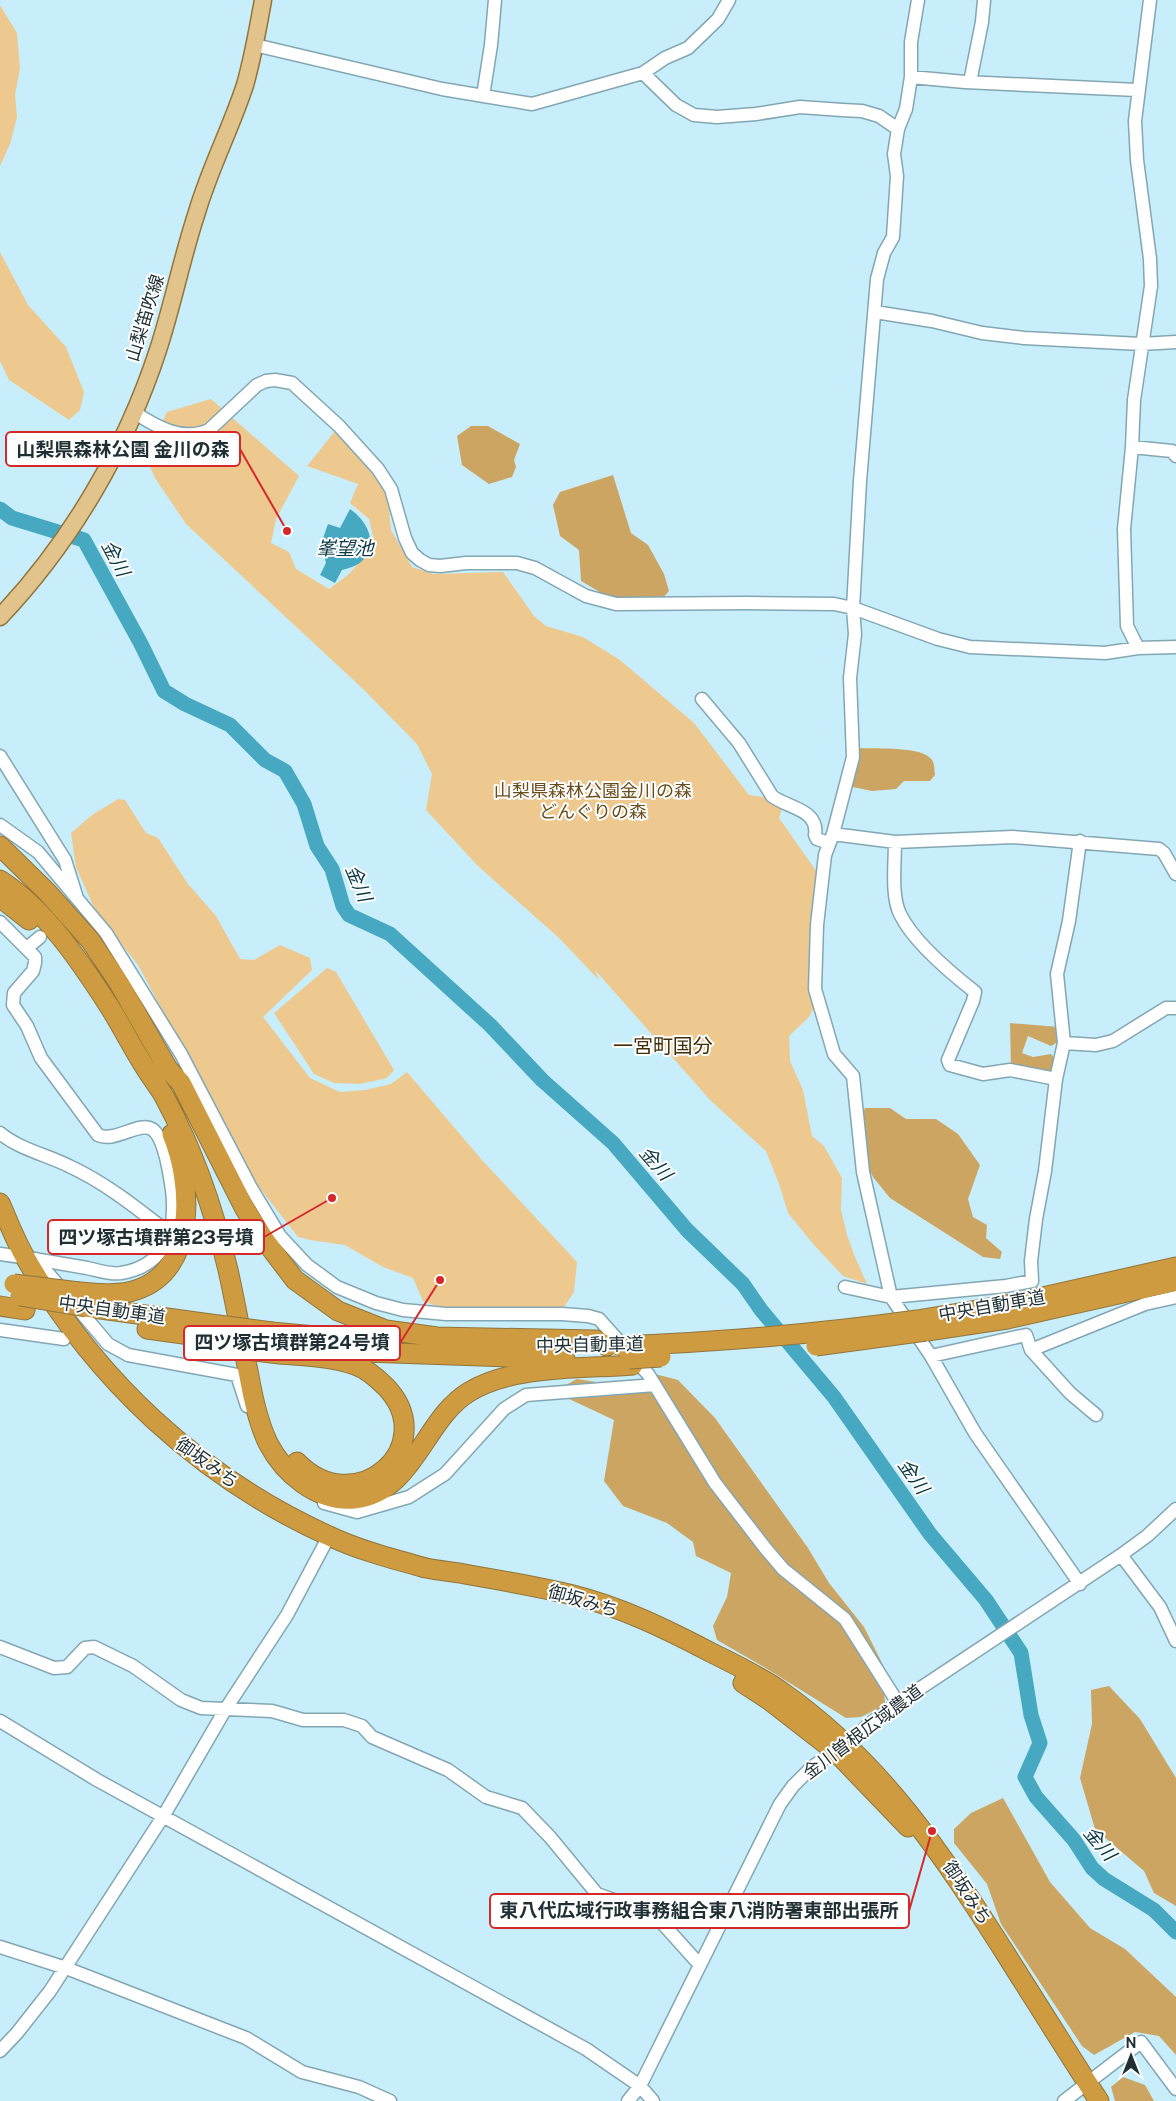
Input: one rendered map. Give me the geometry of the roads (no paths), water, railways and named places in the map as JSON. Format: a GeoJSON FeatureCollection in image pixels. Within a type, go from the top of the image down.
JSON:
{"type":"FeatureCollection","features":[{"type":"Feature","properties":{"kind":"highway"},"geometry":{"type":"LineString","coordinates":[[0,846],[47,892],[90,940],[119,983],[168,1069],[180,1083],[245,1209],[263,1238],[296,1280],[338,1311],[386,1330],[437,1337],[596,1340],[622,1354]]}},
{"type":"Feature","properties":{"kind":"highway"},"geometry":{"type":"LineString","coordinates":[[0,869],[27,888],[72,937],[119,983]]}},
{"type":"Feature","properties":{"kind":"highway"},"geometry":{"type":"LineString","coordinates":[[0,880],[12,888],[60,935],[86,970],[163,1093],[174,1114],[203,1182],[228,1270],[254,1400],[268,1444],[285,1468],[311,1489],[325,1496],[354,1499],[382,1490],[404,1471],[442,1416],[457,1400],[483,1384],[500,1377],[622,1354]]}},
{"type":"Feature","properties":{"kind":"highway"},"geometry":{"type":"LineString","coordinates":[[0,897],[21,912],[61,951],[86,970]]}},
{"type":"Feature","properties":{"kind":"highway"},"geometry":{"type":"LineString","coordinates":[[168,1069],[172,1086],[215,1190],[226,1227],[249,1320],[260,1390],[276,1434],[293,1458],[305,1470],[325,1482],[341,1484],[362,1483],[379,1476],[392,1463],[400,1449],[404,1432],[402,1412],[395,1397],[376,1377],[356,1366],[316,1357],[276,1344]]}},
{"type":"Feature","properties":{"kind":"highway"},"geometry":{"type":"LineString","coordinates":[[12,1293],[85,1307],[148,1285],[170,1266],[182,1240],[186,1210],[184,1176],[173,1138],[154,1098],[150,1075]]}},
{"type":"Feature","properties":{"kind":"highway","name":"御坂みち"},"geometry":{"type":"LineString","coordinates":[[0,1203],[18,1257],[64,1339],[99,1382],[136,1420],[171,1451],[233,1496],[326,1542],[425,1579],[529,1598],[606,1618],[722,1669],[842,1748],[911,1831],[952,1889],[1079,2094],[1099,2101]]}},
{"type":"Feature","properties":{"kind":"highway","name":"御坂みち"},"geometry":{"type":"LineString","coordinates":[[0,1233],[108,1375],[163,1429],[203,1462],[326,1542]]}},
{"type":"Feature","properties":{"kind":"highway","name":"中央自動車道"},"geometry":{"type":"LineString","coordinates":[[276,1344],[359,1340],[622,1354],[654,1362],[658,1357],[864,1341],[1026,1301],[1176,1267]]}},
{"type":"Feature","properties":{"kind":"highway","name":"中央自動車道"},"geometry":{"type":"LineString","coordinates":[[85,1307],[155,1330],[359,1353],[516,1358],[622,1354],[700,1343],[1007,1319],[1176,1281]]}},
{"type":"Feature","properties":{"kind":"highway","name":"中央自動車道"},"geometry":{"type":"LineString","coordinates":[[0,1306],[12,1293],[220,1337]]}},
{"type":"Feature","properties":{"kind":"main road","name":"山梨笛吹線"},"geometry":{"type":"LineString","coordinates":[[0,617],[36,577],[64,539],[121,440],[134,412],[158,349],[197,211],[245,85],[263,0]]}},
{"type":"Feature","properties":{"kind":"street"},"geometry":{"type":"LineString","coordinates":[[483,96],[491,45],[494,0]]}},
{"type":"Feature","properties":{"kind":"street"},"geometry":{"type":"LineString","coordinates":[[255,45],[442,89],[532,104],[643,73],[664,58],[688,48],[718,19],[729,0]]}},
{"type":"Feature","properties":{"kind":"street"},"geometry":{"type":"LineString","coordinates":[[918,0],[911,42],[911,77],[906,109],[898,129],[894,154],[898,176],[893,237],[884,253],[877,279],[874,312],[860,482],[854,608],[855,634],[850,678],[853,757],[825,854],[817,925],[815,989],[834,1054],[853,1076],[863,1172],[891,1297],[931,1356],[975,1434],[1080,1584]]}},
{"type":"Feature","properties":{"kind":"street"},"geometry":{"type":"LineString","coordinates":[[970,82],[982,22],[984,0]]}},
{"type":"Feature","properties":{"kind":"street"},"geometry":{"type":"LineString","coordinates":[[1138,648],[1127,626],[1124,538],[1134,400],[1141,344],[1147,324],[1151,286],[1150,259],[1137,160],[1135,121],[1150,0]]}},
{"type":"Feature","properties":{"kind":"street"},"geometry":{"type":"LineString","coordinates":[[643,73],[676,106],[694,115],[717,117],[746,115],[800,107],[862,111],[879,116],[898,129]]}},
{"type":"Feature","properties":{"kind":"street"},"geometry":{"type":"LineString","coordinates":[[911,77],[970,82],[1138,90]]}},
{"type":"Feature","properties":{"kind":"street"},"geometry":{"type":"LineString","coordinates":[[874,312],[932,320],[982,333],[1024,338],[1141,344],[1176,342]]}},
{"type":"Feature","properties":{"kind":"street"},"geometry":{"type":"LineString","coordinates":[[134,412],[150,423],[169,431],[188,435],[201,433],[209,430],[256,385],[275,380],[292,383],[331,418],[378,469],[390,489],[405,538],[412,553],[429,565],[440,566],[481,562],[517,563],[535,568],[586,596],[616,604],[834,604],[854,608],[938,639],[970,647],[1105,653],[1138,648],[1176,647]]}},
{"type":"Feature","properties":{"kind":"street"},"geometry":{"type":"LineString","coordinates":[[1132,447],[1172,451],[1176,456]]}},
{"type":"Feature","properties":{"kind":"street"},"geometry":{"type":"LineString","coordinates":[[702,699],[739,743],[772,796],[810,816],[814,821],[817,839],[831,838],[894,842],[1014,837],[1080,841],[1159,849],[1164,853],[1176,874]]}},
{"type":"Feature","properties":{"kind":"street"},"geometry":{"type":"LineString","coordinates":[[0,756],[66,860],[75,903]]}},
{"type":"Feature","properties":{"kind":"street"},"geometry":{"type":"LineString","coordinates":[[0,825],[38,852],[75,903],[106,933],[181,1054],[250,1186],[280,1236],[307,1265],[337,1287],[376,1303],[403,1310],[446,1314],[562,1314],[599,1319],[642,1367],[715,1483],[766,1549],[783,1569],[845,1619],[898,1702]]}},
{"type":"Feature","properties":{"kind":"street"},"geometry":{"type":"LineString","coordinates":[[845,1287],[891,1297],[1007,1290],[1032,1281],[1036,1219],[1045,1171],[1056,1079],[1064,1042],[1057,974],[1069,920],[1080,841]]}},
{"type":"Feature","properties":{"kind":"street"},"geometry":{"type":"LineString","coordinates":[[894,842],[895,889],[900,913],[926,946],[954,976],[975,992],[948,1060],[950,1065],[983,1074],[1010,1070],[1056,1079]]}},
{"type":"Feature","properties":{"kind":"street"},"geometry":{"type":"LineString","coordinates":[[0,922],[35,957],[32,971],[14,992],[13,1005],[27,1026],[41,1058],[98,1135],[105,1138],[145,1127],[153,1130],[159,1138],[168,1165],[173,1202],[170,1234],[160,1254],[142,1268],[119,1274],[18,1257]]}},
{"type":"Feature","properties":{"kind":"street"},"geometry":{"type":"LineString","coordinates":[[27,948],[40,937]]}},
{"type":"Feature","properties":{"kind":"street"},"geometry":{"type":"LineString","coordinates":[[1064,1042],[1096,1045],[1113,1041],[1166,1008],[1176,1008]]}},
{"type":"Feature","properties":{"kind":"street"},"geometry":{"type":"LineString","coordinates":[[0,1134],[70,1166],[120,1195],[170,1234]]}},
{"type":"Feature","properties":{"kind":"street"},"geometry":{"type":"LineString","coordinates":[[18,1257],[108,1344],[128,1354],[237,1375],[254,1424],[270,1456],[294,1484],[327,1505],[357,1512],[409,1497],[445,1474],[504,1409],[526,1395],[654,1385]]}},
{"type":"Feature","properties":{"kind":"street"},"geometry":{"type":"LineString","coordinates":[[1032,1350],[1145,1304],[1176,1297]]}},
{"type":"Feature","properties":{"kind":"street"},"geometry":{"type":"LineString","coordinates":[[0,1330],[64,1339]]}},
{"type":"Feature","properties":{"kind":"street"},"geometry":{"type":"LineString","coordinates":[[931,1356],[1025,1331],[1032,1350],[1070,1393],[1096,1414]]}},
{"type":"Feature","properties":{"kind":"street","name":"金川曽根広域農道"},"geometry":{"type":"LineString","coordinates":[[628,2101],[640,2086],[780,1804],[793,1786],[812,1767],[842,1748],[898,1702],[1080,1584],[1148,1536],[1176,1509]]}},
{"type":"Feature","properties":{"kind":"street"},"geometry":{"type":"LineString","coordinates":[[0,2051],[33,2013],[66,1968],[164,1815],[225,1710],[287,1615],[326,1542]]}},
{"type":"Feature","properties":{"kind":"street"},"geometry":{"type":"LineString","coordinates":[[1121,1555],[1160,1607],[1176,1641]]}},
{"type":"Feature","properties":{"kind":"street"},"geometry":{"type":"LineString","coordinates":[[0,1647],[54,1668],[67,1667],[85,1648],[94,1647],[133,1666],[181,1700],[201,1708],[272,1710],[303,1720],[344,1720],[362,1726],[372,1737],[448,1770],[486,1797],[522,1808],[550,1837],[597,1894],[655,1915],[699,1964]]}},
{"type":"Feature","properties":{"kind":"street"},"geometry":{"type":"LineString","coordinates":[[0,1722],[97,1780],[164,1815],[586,2049],[640,2086],[653,2101]]}},
{"type":"Feature","properties":{"kind":"street"},"geometry":{"type":"LineString","coordinates":[[0,1947],[66,1968],[246,2038],[302,2072],[359,2087],[390,2101]]}},
{"type":"Feature","properties":{"kind":"street"},"geometry":{"type":"LineString","coordinates":[[1079,2094],[1141,2042],[1176,2089]]}},
{"type":"Feature","properties":{"kind":"water","name":"峯望池"},"geometry":{"type":"Polygon","coordinates":[[[350,509],[365,525],[370,539],[370,546],[363,560],[356,565],[342,570],[335,583],[320,575],[326,563],[324,556],[318,552],[328,524],[340,528],[350,509]]]}},
{"type":"Feature","properties":{"kind":"waterway","name":"金川"},"geometry":{"type":"LineString","coordinates":[[0,509],[12,518],[84,540],[141,644],[164,691],[185,704],[230,725],[265,760],[285,771],[304,804],[317,846],[332,869],[343,906],[349,915],[390,934],[490,1025],[542,1080],[613,1143],[687,1230],[743,1284],[761,1310],[834,1397],[930,1534],[986,1600],[1021,1653],[1031,1715],[1040,1743],[1025,1777],[1036,1797],[1074,1840],[1092,1868],[1104,1879],[1154,1910],[1176,1932]]}},
{"type":"Feature","properties":{"kind":"tunnel"},"geometry":{"type":"LineString","coordinates":[[1009,1294],[1023,1327]]}},
{"type":"Feature","properties":{"kind":"place","name":"山梨県森林公園 金川の森"},"geometry":{"type":"Point","coordinates":[287,531]}},
{"type":"Feature","properties":{"kind":"place","name":"四ツ塚古墳群第23号墳"},"geometry":{"type":"Point","coordinates":[332,1198]}},
{"type":"Feature","properties":{"kind":"place","name":"四ツ塚古墳群第24号墳"},"geometry":{"type":"Point","coordinates":[440,1280]}},
{"type":"Feature","properties":{"kind":"place","name":"東八代広域行政事務組合東八消防署東部出張所"},"geometry":{"type":"Point","coordinates":[932,1831]}},
{"type":"Feature","properties":{"kind":"district","name":"一宮町国分"},"geometry":{"type":"Point","coordinates":[663,1046]}},
{"type":"Feature","properties":{"kind":"park label","name":"山梨県森林公園金川の森 どんぐりの森"},"geometry":{"type":"Point","coordinates":[593,801]}}]}
